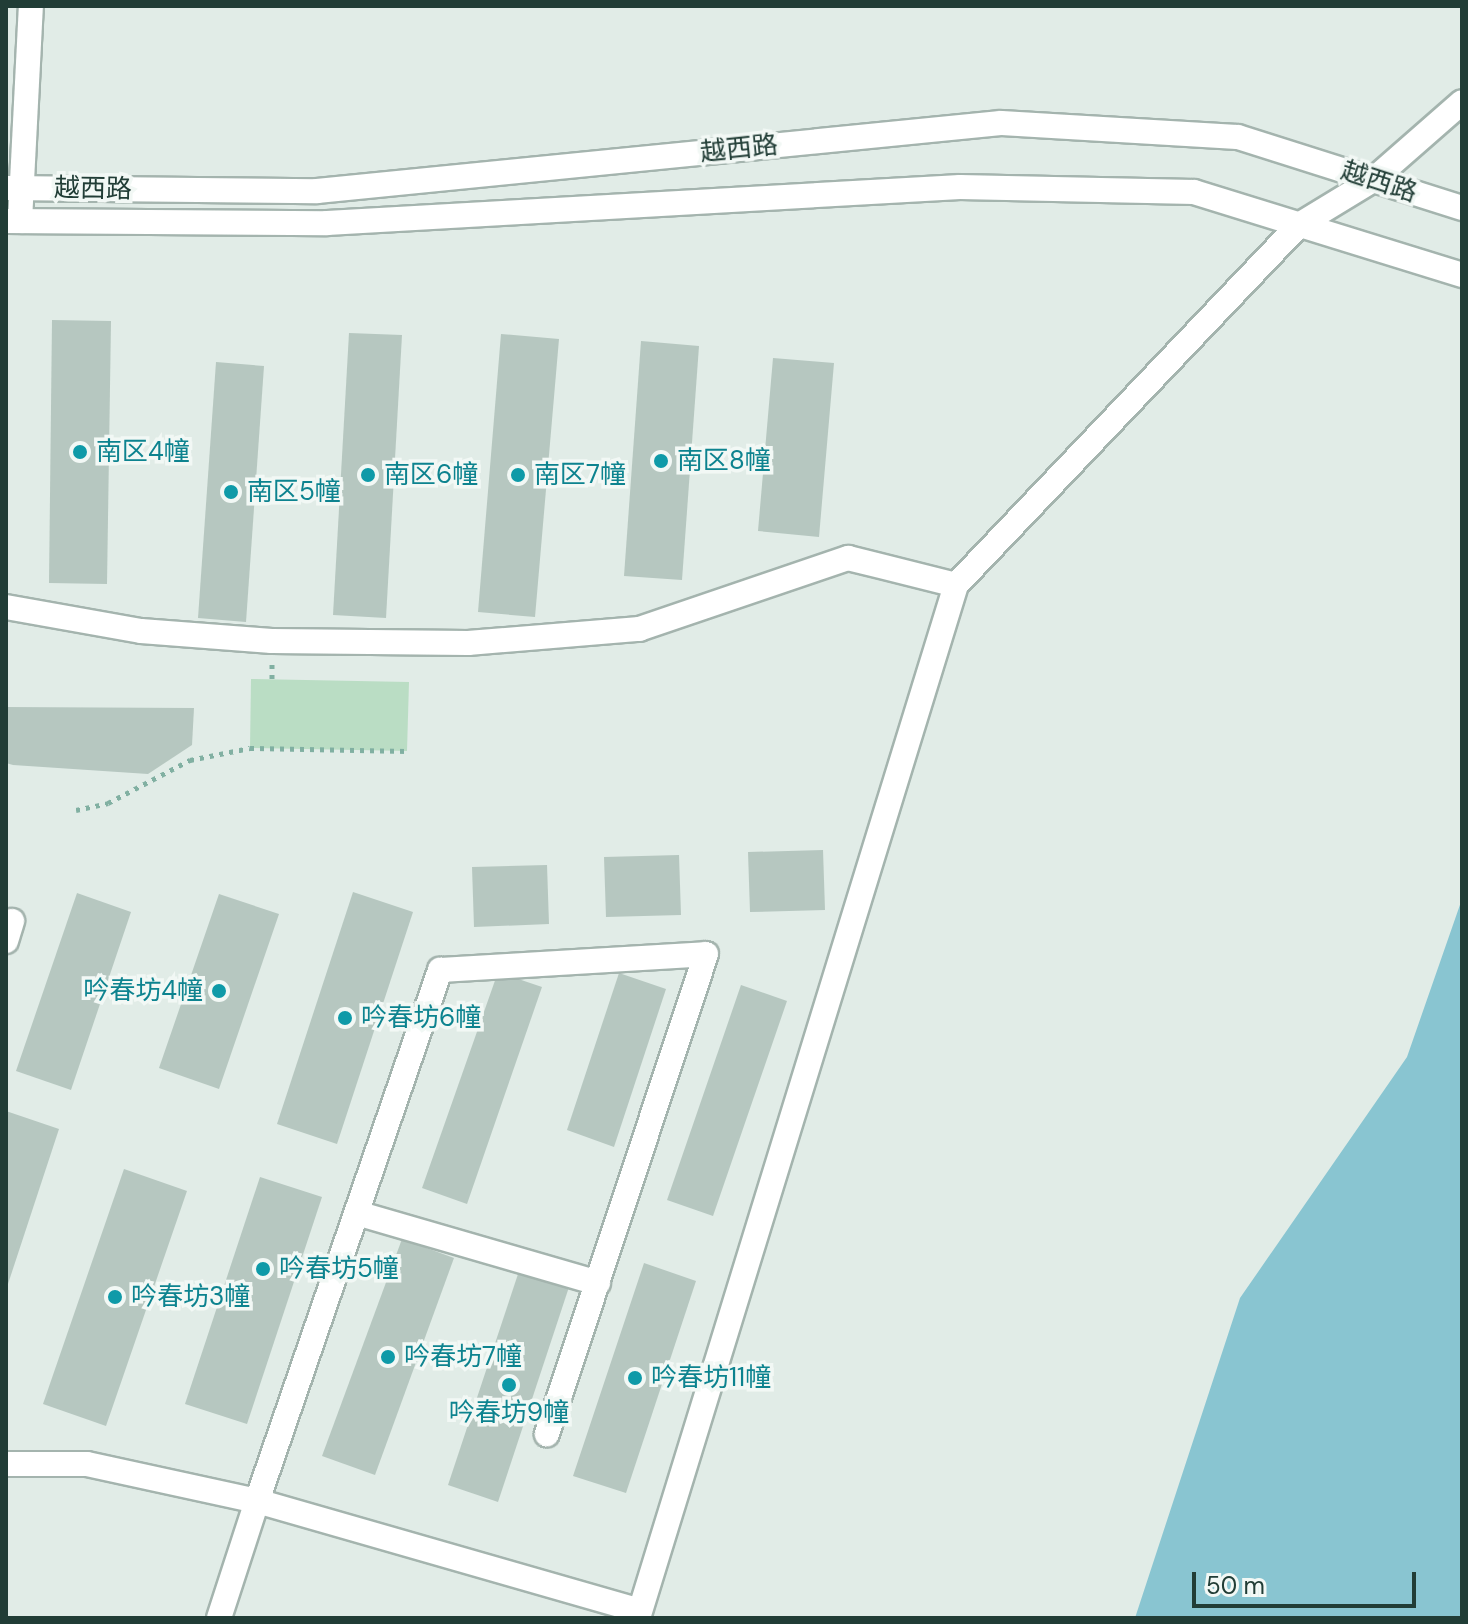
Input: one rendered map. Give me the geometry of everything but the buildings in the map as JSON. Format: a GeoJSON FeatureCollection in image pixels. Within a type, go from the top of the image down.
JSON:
{"type":"FeatureCollection","features":[{"type":"Feature","properties":{"kind":"street"},"geometry":{"type":"LineString","coordinates":[[13,221],[31,6]]}},
{"type":"Feature","properties":{"kind":"street"},"geometry":{"type":"LineString","coordinates":[[6,1464],[87,1464],[257,1501],[639,1614],[956,585],[1299,225],[1373,180],[1462,102]]}},
{"type":"Feature","properties":{"kind":"street","name":"越西路"},"geometry":{"type":"LineString","coordinates":[[14,188],[317,191],[1001,123],[1238,137],[1462,208]]}},
{"type":"Feature","properties":{"kind":"street","name":"越西路"},"geometry":{"type":"LineString","coordinates":[[13,221],[327,223],[960,187],[1194,192],[1462,275]]}},
{"type":"Feature","properties":{"kind":"street"},"geometry":{"type":"LineString","coordinates":[[6,607],[141,631],[272,641],[468,643],[639,629],[848,558],[956,585]]}},
{"type":"Feature","properties":{"kind":"street"},"geometry":{"type":"LineString","coordinates":[[219,1618],[440,970],[706,954],[547,1434]]}},
{"type":"Feature","properties":{"kind":"street"},"geometry":{"type":"LineString","coordinates":[[357,1213],[598,1283]]}},
{"type":"Feature","properties":{"kind":"path"},"geometry":{"type":"LineString","coordinates":[[76,810],[108,803],[190,760],[250,748],[407,751]]}},
{"type":"Feature","properties":{"kind":"green space"},"geometry":{"type":"Polygon","coordinates":[[[251,679],[409,682],[407,751],[250,748],[251,679]]]}},
{"type":"Feature","properties":{"kind":"water"},"geometry":{"type":"Polygon","coordinates":[[[1462,899],[1462,1618],[1135,1618],[1240,1298],[1407,1057],[1462,899]]]}},
{"type":"Feature","properties":{"kind":"place","name":"南区4幢"},"geometry":{"type":"Point","coordinates":[80,452]}},
{"type":"Feature","properties":{"kind":"place","name":"南区8幢"},"geometry":{"type":"Point","coordinates":[661,461]}},
{"type":"Feature","properties":{"kind":"place","name":"南区6幢"},"geometry":{"type":"Point","coordinates":[368,475]}},
{"type":"Feature","properties":{"kind":"place","name":"南区7幢"},"geometry":{"type":"Point","coordinates":[518,475]}},
{"type":"Feature","properties":{"kind":"place","name":"南区5幢"},"geometry":{"type":"Point","coordinates":[231,492]}},
{"type":"Feature","properties":{"kind":"place","name":"吟春坊4幢"},"geometry":{"type":"Point","coordinates":[219,991]}},
{"type":"Feature","properties":{"kind":"place","name":"吟春坊6幢"},"geometry":{"type":"Point","coordinates":[345,1018]}},
{"type":"Feature","properties":{"kind":"place","name":"吟春坊5幢"},"geometry":{"type":"Point","coordinates":[263,1269]}},
{"type":"Feature","properties":{"kind":"place","name":"吟春坊3幢"},"geometry":{"type":"Point","coordinates":[115,1297]}},
{"type":"Feature","properties":{"kind":"place","name":"吟春坊7幢"},"geometry":{"type":"Point","coordinates":[388,1357]}},
{"type":"Feature","properties":{"kind":"place","name":"吟春坊11幢"},"geometry":{"type":"Point","coordinates":[635,1378]}},
{"type":"Feature","properties":{"kind":"place","name":"吟春坊9幢"},"geometry":{"type":"Point","coordinates":[509,1385]}}]}
